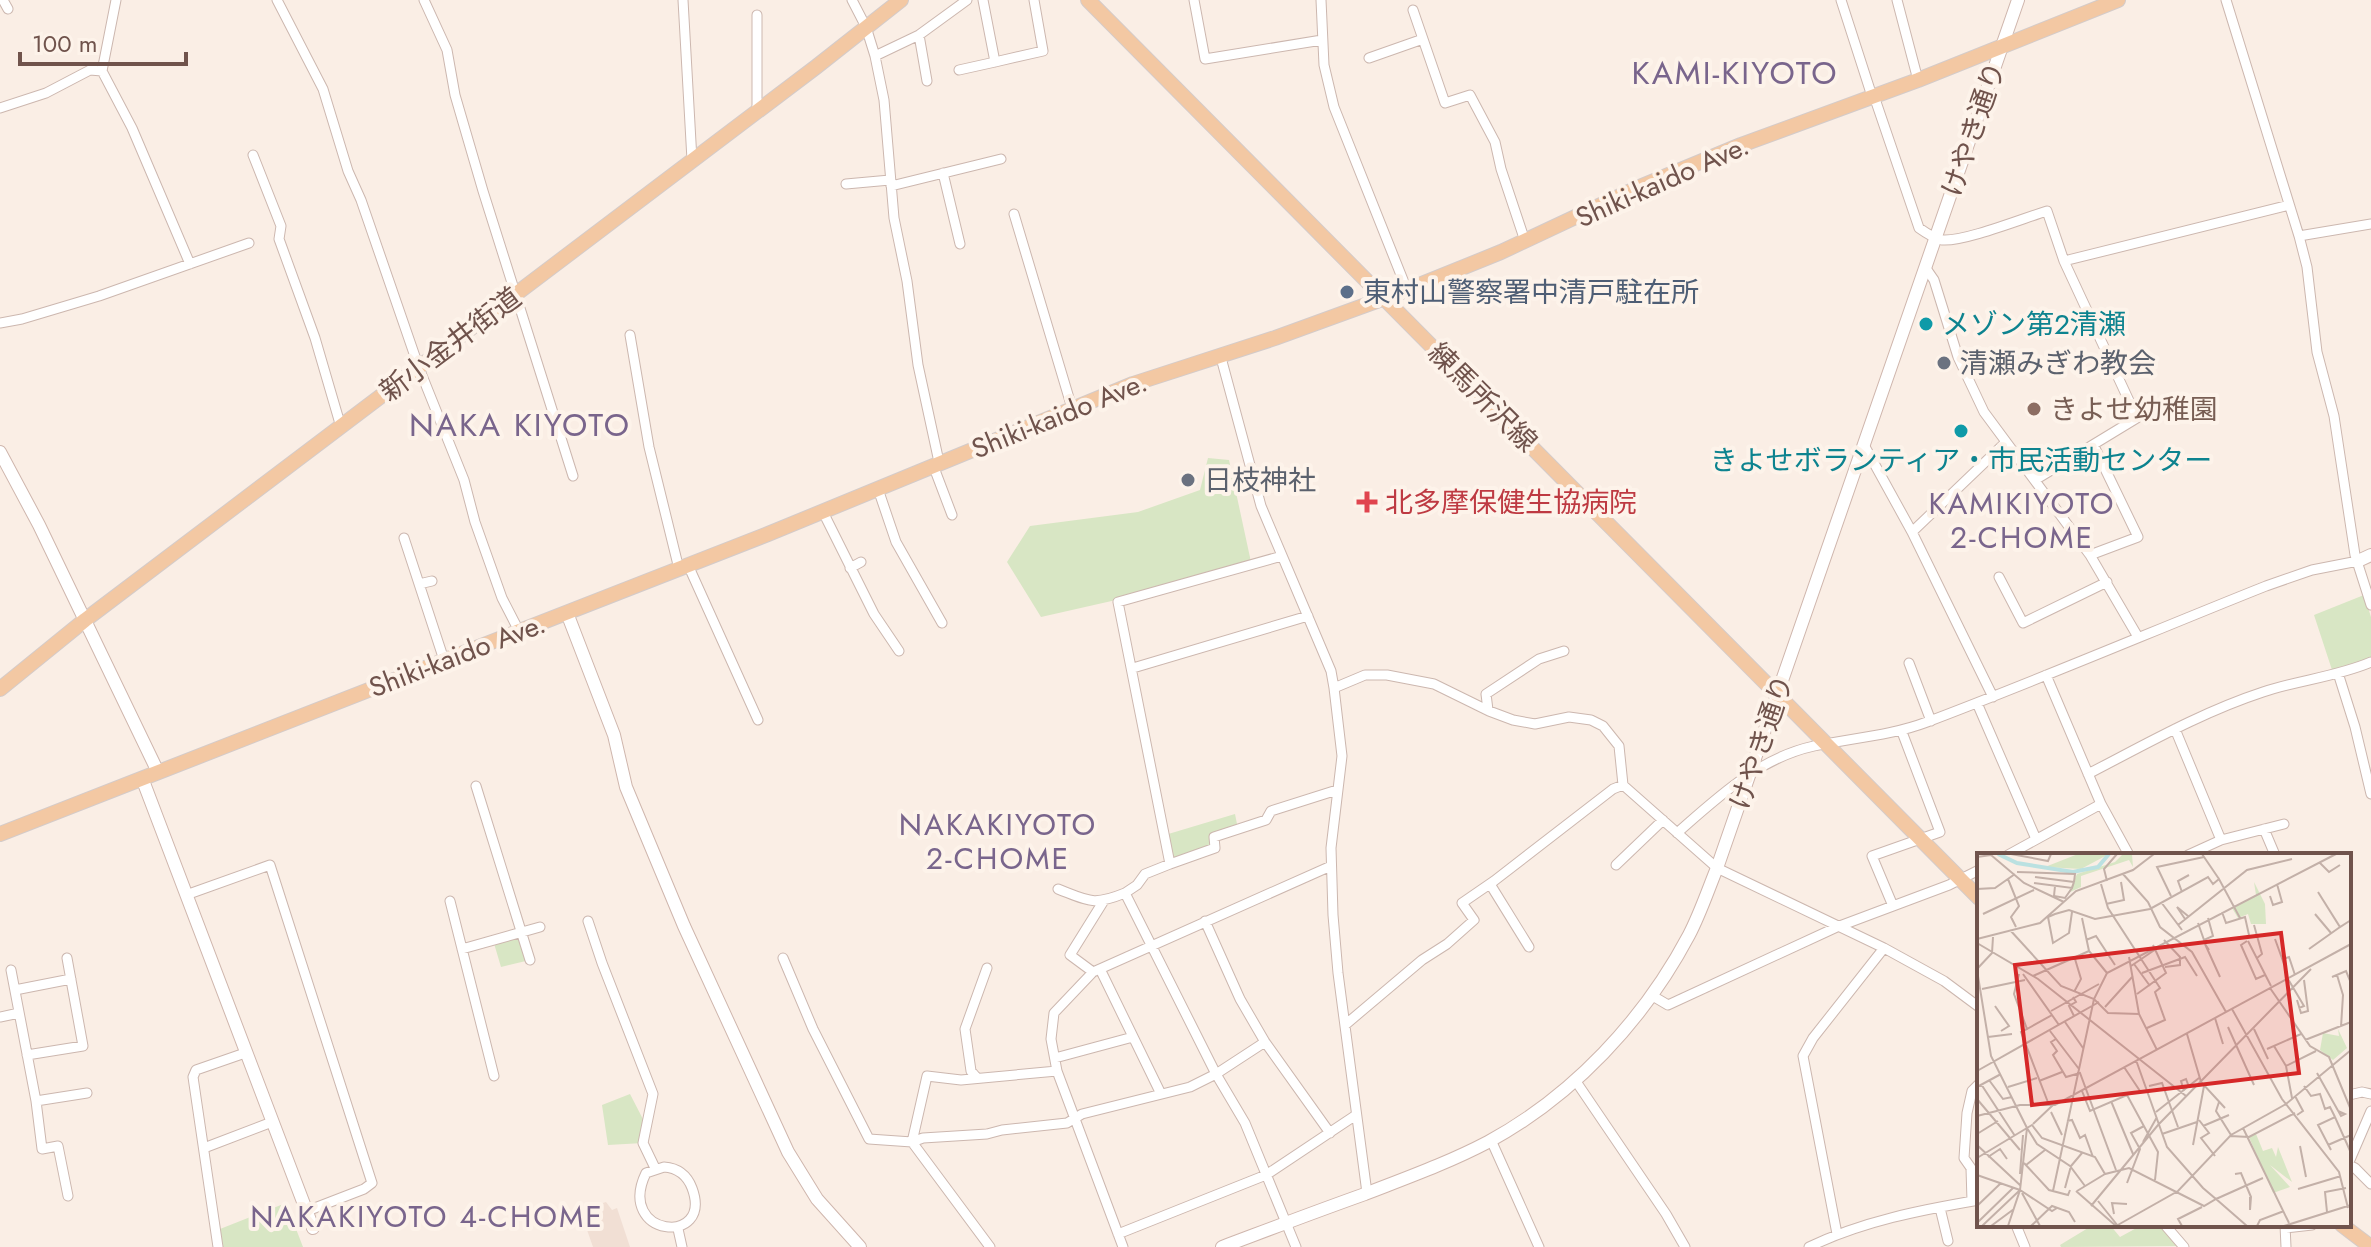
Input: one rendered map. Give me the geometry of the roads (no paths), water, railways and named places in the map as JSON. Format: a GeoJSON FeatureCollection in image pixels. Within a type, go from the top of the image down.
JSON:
{"type":"FeatureCollection","features":[{"type":"Feature","properties":{"kind":"main road","name":"新小金井街道"},"geometry":{"type":"LineString","coordinates":[[0,689],[85,620],[901,0]]}},
{"type":"Feature","properties":{"kind":"main road","name":"練馬所沢線"},"geometry":{"type":"LineString","coordinates":[[1088,0],[1977,896]]}},
{"type":"Feature","properties":{"kind":"main road","name":"Shiki-kaido Ave."},"geometry":{"type":"LineString","coordinates":[[0,834],[823,512],[1133,384],[1275,338],[1407,290],[1741,145],[2000,49],[2118,0]]}},
{"type":"Feature","properties":{"kind":"main road"},"geometry":{"type":"LineString","coordinates":[[2345,1227],[2371,1247]]}},
{"type":"Feature","properties":{"kind":"street"},"geometry":{"type":"LineString","coordinates":[[116,0],[102,71],[132,128],[190,264]]}},
{"type":"Feature","properties":{"kind":"street"},"geometry":{"type":"LineString","coordinates":[[277,0],[323,89],[348,171],[419,368],[464,480],[475,522],[502,598],[519,631]]}},
{"type":"Feature","properties":{"kind":"street"},"geometry":{"type":"LineString","coordinates":[[424,0],[447,50],[455,95],[479,177],[573,476]]}},
{"type":"Feature","properties":{"kind":"street"},"geometry":{"type":"LineString","coordinates":[[683,0],[692,160]]}},
{"type":"Feature","properties":{"kind":"street"},"geometry":{"type":"LineString","coordinates":[[852,0],[866,27],[884,100],[891,183],[918,365],[936,464],[952,515]]}},
{"type":"Feature","properties":{"kind":"street"},"geometry":{"type":"LineString","coordinates":[[875,56],[919,35],[967,0]]}},
{"type":"Feature","properties":{"kind":"street"},"geometry":{"type":"LineString","coordinates":[[983,0],[995,62]]}},
{"type":"Feature","properties":{"kind":"street"},"geometry":{"type":"LineString","coordinates":[[959,70],[1043,51],[1034,0]]}},
{"type":"Feature","properties":{"kind":"street"},"geometry":{"type":"LineString","coordinates":[[1194,0],[1205,59],[1322,40]]}},
{"type":"Feature","properties":{"kind":"street"},"geometry":{"type":"LineString","coordinates":[[1321,0],[1324,65],[1334,107],[1407,290]]}},
{"type":"Feature","properties":{"kind":"street"},"geometry":{"type":"LineString","coordinates":[[1841,0],[1919,228],[1936,238],[1955,239],[2047,211],[2064,261],[2137,418],[2035,480]]}},
{"type":"Feature","properties":{"kind":"street"},"geometry":{"type":"LineString","coordinates":[[1897,0],[1918,80]]}},
{"type":"Feature","properties":{"kind":"street","name":"けやき通り"},"geometry":{"type":"LineString","coordinates":[[1222,1247],[1445,1163],[1491,1140],[1537,1111],[1575,1080],[1603,1053],[1651,995],[1689,935],[1717,868],[2018,0]]}},
{"type":"Feature","properties":{"kind":"street"},"geometry":{"type":"LineString","coordinates":[[2226,0],[2307,267],[2317,352],[2334,416],[2358,561],[2371,605]]}},
{"type":"Feature","properties":{"kind":"street"},"geometry":{"type":"LineString","coordinates":[[1413,10],[1445,103],[1470,95],[1495,142],[1525,241]]}},
{"type":"Feature","properties":{"kind":"street"},"geometry":{"type":"LineString","coordinates":[[757,15],[757,111]]}},
{"type":"Feature","properties":{"kind":"street"},"geometry":{"type":"LineString","coordinates":[[919,35],[927,81]]}},
{"type":"Feature","properties":{"kind":"street"},"geometry":{"type":"LineString","coordinates":[[1369,58],[1423,39]]}},
{"type":"Feature","properties":{"kind":"street"},"geometry":{"type":"LineString","coordinates":[[0,108],[46,93],[90,70],[102,71]]}},
{"type":"Feature","properties":{"kind":"street"},"geometry":{"type":"LineString","coordinates":[[253,155],[281,226],[279,239],[315,338],[341,427]]}},
{"type":"Feature","properties":{"kind":"street"},"geometry":{"type":"LineString","coordinates":[[846,184],[891,183],[1001,159]]}},
{"type":"Feature","properties":{"kind":"street"},"geometry":{"type":"LineString","coordinates":[[943,173],[960,244]]}},
{"type":"Feature","properties":{"kind":"street"},"geometry":{"type":"LineString","coordinates":[[267,189],[277,185]]}},
{"type":"Feature","properties":{"kind":"street"},"geometry":{"type":"LineString","coordinates":[[2064,261],[2289,205]]}},
{"type":"Feature","properties":{"kind":"street"},"geometry":{"type":"LineString","coordinates":[[1014,214],[1072,408]]}},
{"type":"Feature","properties":{"kind":"street"},"geometry":{"type":"LineString","coordinates":[[2299,236],[2371,224]]}},
{"type":"Feature","properties":{"kind":"street"},"geometry":{"type":"LineString","coordinates":[[0,323],[87,300],[249,243]]}},
{"type":"Feature","properties":{"kind":"street"},"geometry":{"type":"LineString","coordinates":[[1925,267],[1934,280],[1958,357],[1984,412],[2090,555],[2138,637]]}},
{"type":"Feature","properties":{"kind":"street"},"geometry":{"type":"LineString","coordinates":[[630,335],[649,447],[684,567],[758,720]]}},
{"type":"Feature","properties":{"kind":"street"},"geometry":{"type":"LineString","coordinates":[[1220,354],[1261,506],[1331,671],[1334,688],[1342,756],[1331,866],[1338,973],[1367,1193]]}},
{"type":"Feature","properties":{"kind":"street"},"geometry":{"type":"LineString","coordinates":[[1912,532],[2005,443]]}},
{"type":"Feature","properties":{"kind":"street"},"geometry":{"type":"LineString","coordinates":[[1864,445],[1912,532],[1993,697]]}},
{"type":"Feature","properties":{"kind":"street"},"geometry":{"type":"LineString","coordinates":[[2090,555],[2138,537],[2094,446]]}},
{"type":"Feature","properties":{"kind":"street"},"geometry":{"type":"LineString","coordinates":[[0,452],[39,525],[158,772]]}},
{"type":"Feature","properties":{"kind":"street"},"geometry":{"type":"LineString","coordinates":[[878,489],[896,542],[942,623]]}},
{"type":"Feature","properties":{"kind":"street"},"geometry":{"type":"LineString","coordinates":[[823,512],[874,614],[899,651]]}},
{"type":"Feature","properties":{"kind":"street"},"geometry":{"type":"LineString","coordinates":[[404,538],[444,660]]}},
{"type":"Feature","properties":{"kind":"street"},"geometry":{"type":"LineString","coordinates":[[1677,833],[1725,791],[1768,762],[1811,746],[1902,732],[2312,570],[2358,561],[2371,555]]}},
{"type":"Feature","properties":{"kind":"street"},"geometry":{"type":"LineString","coordinates":[[1170,864],[1118,602],[1282,556]]}},
{"type":"Feature","properties":{"kind":"street"},"geometry":{"type":"LineString","coordinates":[[850,568],[861,562]]}},
{"type":"Feature","properties":{"kind":"street"},"geometry":{"type":"LineString","coordinates":[[1999,577],[2023,623],[2107,582]]}},
{"type":"Feature","properties":{"kind":"street"},"geometry":{"type":"LineString","coordinates":[[419,584],[432,581]]}},
{"type":"Feature","properties":{"kind":"street"},"geometry":{"type":"LineString","coordinates":[[874,614],[884,608]]}},
{"type":"Feature","properties":{"kind":"street"},"geometry":{"type":"LineString","coordinates":[[567,613],[614,735],[626,787],[684,926],[788,1152],[817,1199],[860,1247]]}},
{"type":"Feature","properties":{"kind":"street"},"geometry":{"type":"LineString","coordinates":[[1133,668],[1308,616]]}},
{"type":"Feature","properties":{"kind":"street"},"geometry":{"type":"LineString","coordinates":[[1488,710],[1486,694],[1539,659],[1564,651]]}},
{"type":"Feature","properties":{"kind":"street"},"geometry":{"type":"LineString","coordinates":[[2088,774],[2206,713],[2267,690],[2371,662]]}},
{"type":"Feature","properties":{"kind":"street"},"geometry":{"type":"LineString","coordinates":[[1909,663],[1931,721]]}},
{"type":"Feature","properties":{"kind":"street"},"geometry":{"type":"LineString","coordinates":[[2338,673],[2371,794]]}},
{"type":"Feature","properties":{"kind":"street"},"geometry":{"type":"LineString","coordinates":[[1334,688],[1365,675],[1387,675],[1434,684],[1513,720],[1535,724],[1569,717],[1591,720],[1603,726],[1619,746],[1623,785],[1717,868],[1884,948],[1944,981],[1977,1006]]}},
{"type":"Feature","properties":{"kind":"street"},"geometry":{"type":"LineString","coordinates":[[2046,675],[2101,804],[2128,853]]}},
{"type":"Feature","properties":{"kind":"street"},"geometry":{"type":"LineString","coordinates":[[1977,703],[2036,839]]}},
{"type":"Feature","properties":{"kind":"street"},"geometry":{"type":"LineString","coordinates":[[2175,729],[2221,840]]}},
{"type":"Feature","properties":{"kind":"street"},"geometry":{"type":"LineString","coordinates":[[1893,906],[1872,856],[1940,832],[1902,732]]}},
{"type":"Feature","properties":{"kind":"street"},"geometry":{"type":"LineString","coordinates":[[142,778],[313,1228]]}},
{"type":"Feature","properties":{"kind":"street"},"geometry":{"type":"LineString","coordinates":[[1345,1025],[1474,920],[1462,903],[1613,789],[1623,785]]}},
{"type":"Feature","properties":{"kind":"street"},"geometry":{"type":"LineString","coordinates":[[476,786],[530,960]]}},
{"type":"Feature","properties":{"kind":"street"},"geometry":{"type":"LineString","coordinates":[[1058,889],[1094,902],[1103,902],[1137,885],[1145,874],[1215,848],[1214,837],[1266,820],[1271,811],[1337,790]]}},
{"type":"Feature","properties":{"kind":"street"},"geometry":{"type":"LineString","coordinates":[[2012,853],[2101,804]]}},
{"type":"Feature","properties":{"kind":"street"},"geometry":{"type":"LineString","coordinates":[[1616,865],[1663,820]]}},
{"type":"Feature","properties":{"kind":"street"},"geometry":{"type":"LineString","coordinates":[[2192,853],[2221,840],[2284,824]]}},
{"type":"Feature","properties":{"kind":"street"},"geometry":{"type":"LineString","coordinates":[[2264,829],[2274,853]]}},
{"type":"Feature","properties":{"kind":"street"},"geometry":{"type":"LineString","coordinates":[[186,895],[270,865],[372,1183],[307,1211]]}},
{"type":"Feature","properties":{"kind":"street"},"geometry":{"type":"LineString","coordinates":[[1123,1247],[1057,1071],[1051,1039],[1054,1013],[1097,970],[1331,866]]}},
{"type":"Feature","properties":{"kind":"street"},"geometry":{"type":"LineString","coordinates":[[1651,995],[1668,1005],[1837,927],[1977,871]]}},
{"type":"Feature","properties":{"kind":"street"},"geometry":{"type":"LineString","coordinates":[[1490,884],[1529,947]]}},
{"type":"Feature","properties":{"kind":"street"},"geometry":{"type":"LineString","coordinates":[[1125,893],[1216,1074],[1245,1123],[1296,1247]]}},
{"type":"Feature","properties":{"kind":"street"},"geometry":{"type":"LineString","coordinates":[[450,901],[494,1076]]}},
{"type":"Feature","properties":{"kind":"street"},"geometry":{"type":"LineString","coordinates":[[1103,902],[1070,955],[1097,970],[1161,1094]]}},
{"type":"Feature","properties":{"kind":"street"},"geometry":{"type":"LineString","coordinates":[[588,921],[653,1094],[643,1143],[655,1168]]}},
{"type":"Feature","properties":{"kind":"street"},"geometry":{"type":"LineString","coordinates":[[1205,921],[1240,999],[1265,1042],[1330,1133]]}},
{"type":"Feature","properties":{"kind":"street"},"geometry":{"type":"LineString","coordinates":[[462,949],[540,927]]}},
{"type":"Feature","properties":{"kind":"street"},"geometry":{"type":"LineString","coordinates":[[1837,1234],[1803,1056],[1813,1038],[1884,948]]}},
{"type":"Feature","properties":{"kind":"street"},"geometry":{"type":"LineString","coordinates":[[27,1055],[83,1046],[67,958]]}},
{"type":"Feature","properties":{"kind":"street"},"geometry":{"type":"LineString","coordinates":[[783,958],[813,1029],[869,1139],[912,1142],[923,1138],[987,1134],[1067,1123],[1082,1114],[1190,1087],[1265,1042]]}},
{"type":"Feature","properties":{"kind":"street"},"geometry":{"type":"LineString","coordinates":[[977,1078],[971,1071],[965,1029],[987,968]]}},
{"type":"Feature","properties":{"kind":"street"},"geometry":{"type":"LineString","coordinates":[[11,970],[42,1149],[58,1146],[68,1196]]}},
{"type":"Feature","properties":{"kind":"street"},"geometry":{"type":"LineString","coordinates":[[15,990],[71,979]]}},
{"type":"Feature","properties":{"kind":"street"},"geometry":{"type":"LineString","coordinates":[[0,1017],[19,1013]]}},
{"type":"Feature","properties":{"kind":"street"},"geometry":{"type":"LineString","coordinates":[[1055,1058],[1133,1037]]}},
{"type":"Feature","properties":{"kind":"street"},"geometry":{"type":"LineString","coordinates":[[218,1247],[193,1077],[196,1070],[245,1053]]}},
{"type":"Feature","properties":{"kind":"street"},"geometry":{"type":"LineString","coordinates":[[990,1247],[912,1142],[927,1076],[961,1080],[1057,1071]]}},
{"type":"Feature","properties":{"kind":"street"},"geometry":{"type":"LineString","coordinates":[[1575,1080],[1659,1202],[1685,1247]]}},
{"type":"Feature","properties":{"kind":"street"},"geometry":{"type":"LineString","coordinates":[[1809,1247],[1879,1220],[1975,1200],[1971,1168],[1964,1158],[1972,1091],[1977,1086]]}},
{"type":"Feature","properties":{"kind":"street"},"geometry":{"type":"LineString","coordinates":[[36,1101],[87,1093]]}},
{"type":"Feature","properties":{"kind":"street"},"geometry":{"type":"LineString","coordinates":[[2351,1095],[2371,1094]]}},
{"type":"Feature","properties":{"kind":"street"},"geometry":{"type":"LineString","coordinates":[[2351,1159],[2371,1111]]}},
{"type":"Feature","properties":{"kind":"street"},"geometry":{"type":"LineString","coordinates":[[1118,1234],[1266,1175],[1356,1115]]}},
{"type":"Feature","properties":{"kind":"street"},"geometry":{"type":"LineString","coordinates":[[204,1148],[272,1122]]}},
{"type":"Feature","properties":{"kind":"street"},"geometry":{"type":"LineString","coordinates":[[1491,1140],[1537,1244],[1525,1247]]}},
{"type":"Feature","properties":{"kind":"street"},"geometry":{"type":"LineString","coordinates":[[2351,1165],[2371,1184]]}},
{"type":"Feature","properties":{"kind":"street"},"geometry":{"type":"LineString","coordinates":[[655,1168],[673,1168],[684,1174],[691,1184],[694,1212],[678,1229],[660,1227],[652,1223],[645,1213],[641,1184],[646,1173],[655,1168]]}},
{"type":"Feature","properties":{"kind":"street"},"geometry":{"type":"LineString","coordinates":[[1940,1208],[1948,1241]]}},
{"type":"Feature","properties":{"kind":"street"},"geometry":{"type":"LineString","coordinates":[[2017,1227],[2025,1247]]}},
{"type":"Feature","properties":{"kind":"street"},"geometry":{"type":"LineString","coordinates":[[2167,1227],[2184,1247]]}},
{"type":"Feature","properties":{"kind":"street"},"geometry":{"type":"LineString","coordinates":[[2285,1227],[2286,1247]]}},
{"type":"Feature","properties":{"kind":"street"},"geometry":{"type":"LineString","coordinates":[[678,1229],[682,1247]]}},
{"type":"Feature","properties":{"kind":"place","name":"東村山警察署中清戸駐在所"},"geometry":{"type":"Point","coordinates":[1347,292]}},
{"type":"Feature","properties":{"kind":"place","name":"メゾン第2清瀬"},"geometry":{"type":"Point","coordinates":[1926,324]}},
{"type":"Feature","properties":{"kind":"place","name":"清瀬みぎわ教会"},"geometry":{"type":"Point","coordinates":[1944,363]}},
{"type":"Feature","properties":{"kind":"place","name":"きよせ幼稚園"},"geometry":{"type":"Point","coordinates":[2034,409]}},
{"type":"Feature","properties":{"kind":"place","name":"きよせボランティア・市民活動センター"},"geometry":{"type":"Point","coordinates":[1961,431]}},
{"type":"Feature","properties":{"kind":"place","name":"日枝神社"},"geometry":{"type":"Point","coordinates":[1188,480]}},
{"type":"Feature","properties":{"kind":"place","name":"北多摩保健生協病院"},"geometry":{"type":"Point","coordinates":[1367,502]}},
{"type":"Feature","properties":{"kind":"district","name":"KAMI-KIYOTO"},"geometry":{"type":"Point","coordinates":[1735,73]}},
{"type":"Feature","properties":{"kind":"district","name":"NAKA KIYOTO"},"geometry":{"type":"Point","coordinates":[520,425]}},
{"type":"Feature","properties":{"kind":"district","name":"KAMIKIYOTO 2-CHOME"},"geometry":{"type":"Point","coordinates":[2022,521]}},
{"type":"Feature","properties":{"kind":"district","name":"NAKAKIYOTO 2-CHOME"},"geometry":{"type":"Point","coordinates":[998,842]}},
{"type":"Feature","properties":{"kind":"district","name":"NAKAKIYOTO 4-CHOME"},"geometry":{"type":"Point","coordinates":[427,1217]}}]}
